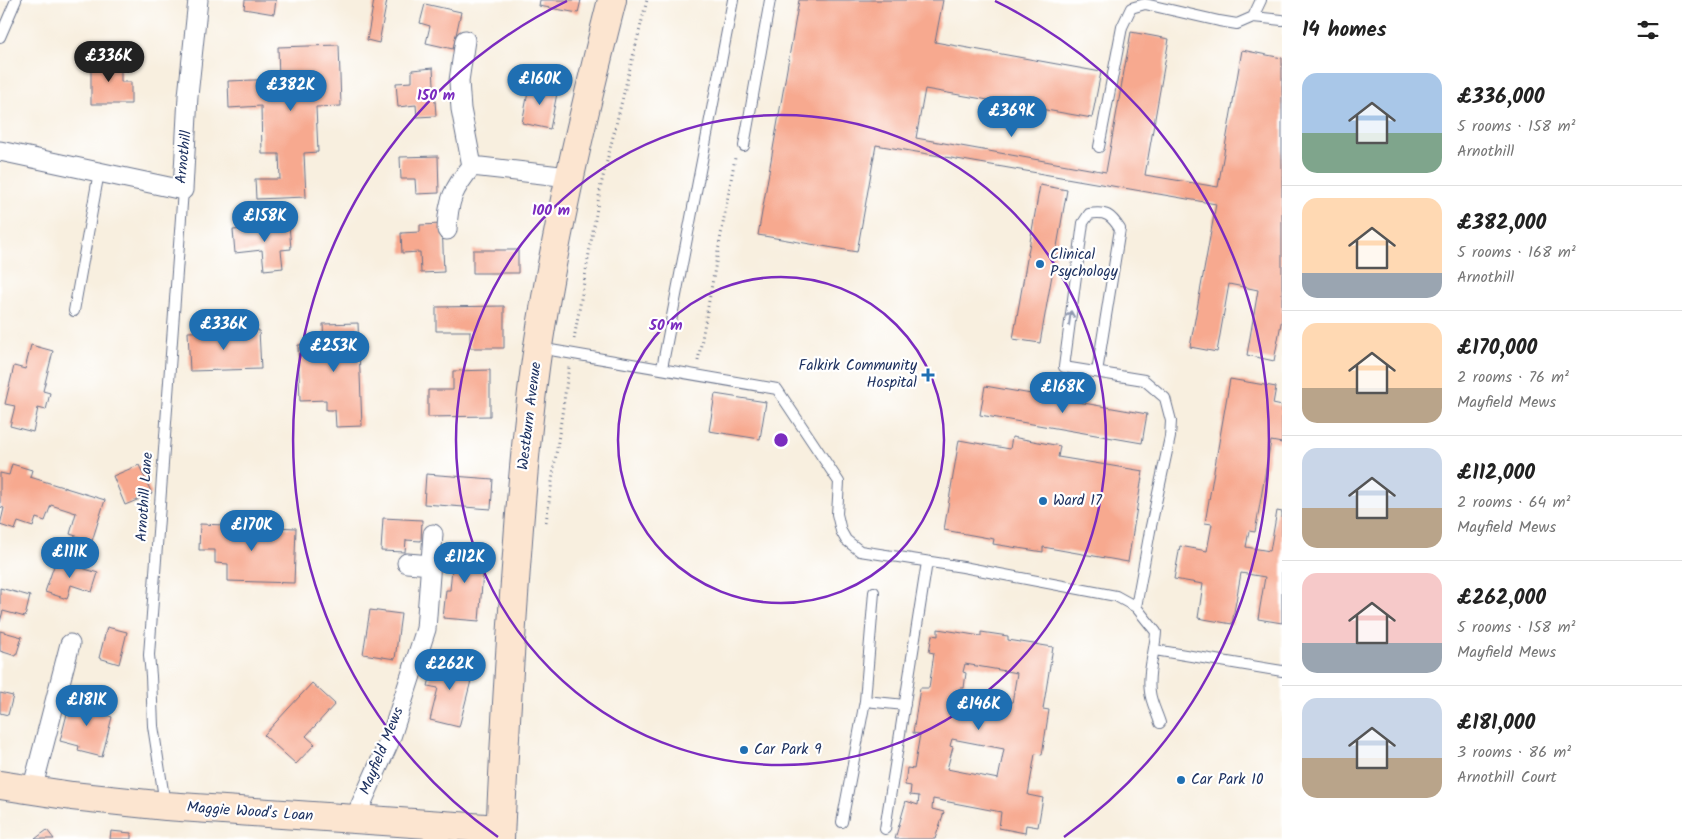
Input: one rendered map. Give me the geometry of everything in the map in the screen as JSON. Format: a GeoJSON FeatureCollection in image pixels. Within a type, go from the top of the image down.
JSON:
{"type":"FeatureCollection","features":[{"type":"Feature","properties":{"kind":"main road","name":"Westburn Avenue"},"geometry":{"type":"LineString","coordinates":[[500,834],[508,675],[524,461],[538,347],[569,178],[612,0]]}},
{"type":"Feature","properties":{"kind":"main road","name":"Maggie Wood's Loan"},"geometry":{"type":"LineString","coordinates":[[0,785],[72,796],[166,806],[354,820],[500,834]]}},
{"type":"Feature","properties":{"kind":"street","name":"Arnothill"},"geometry":{"type":"LineString","coordinates":[[0,151],[183,190],[188,96],[198,0]]}},
{"type":"Feature","properties":{"kind":"street"},"geometry":{"type":"LineString","coordinates":[[466,40],[459,81],[461,109],[472,166]]}},
{"type":"Feature","properties":{"kind":"street"},"geometry":{"type":"LineString","coordinates":[[472,166],[569,178]]}},
{"type":"Feature","properties":{"kind":"street"},"geometry":{"type":"LineString","coordinates":[[447,230],[448,209],[454,191],[472,166]]}},
{"type":"Feature","properties":{"kind":"street","name":"Mayfield Mews"},"geometry":{"type":"LineString","coordinates":[[354,820],[390,740],[426,628],[433,534]]}},
{"type":"Feature","properties":{"kind":"street"},"geometry":{"type":"LineString","coordinates":[[407,563],[431,564]]}},
{"type":"Feature","properties":{"kind":"street"},"geometry":{"type":"LineString","coordinates":[[32,790],[70,644]]}},
{"type":"Feature","properties":{"kind":"lane"},"geometry":{"type":"LineString","coordinates":[[0,37],[16,0]]}},
{"type":"Feature","properties":{"kind":"lane"},"geometry":{"type":"LineString","coordinates":[[662,368],[733,0]]}},
{"type":"Feature","properties":{"kind":"lane"},"geometry":{"type":"LineString","coordinates":[[744,146],[770,0]]}},
{"type":"Feature","properties":{"kind":"lane"},"geometry":{"type":"LineString","coordinates":[[1253,17],[1261,0]]}},
{"type":"Feature","properties":{"kind":"lane"},"geometry":{"type":"LineString","coordinates":[[1099,147],[1122,27],[1131,8],[1158,3],[1219,22],[1237,24],[1253,17],[1282,20]]}},
{"type":"Feature","properties":{"kind":"lane"},"geometry":{"type":"LineString","coordinates":[[74,311],[99,172]]}},
{"type":"Feature","properties":{"kind":"lane","name":"Arnothill Lane"},"geometry":{"type":"LineString","coordinates":[[166,806],[153,726],[151,676],[148,655],[183,190]]}},
{"type":"Feature","properties":{"kind":"lane"},"geometry":{"type":"LineString","coordinates":[[1097,372],[1120,229],[1111,216],[1099,212],[1089,214],[1084,223],[1064,366],[1097,372],[1144,380],[1166,398],[1171,422],[1170,437],[1136,607]]}},
{"type":"Feature","properties":{"kind":"lane"},"geometry":{"type":"LineString","coordinates":[[538,347],[777,389],[839,482],[837,514],[841,531],[846,540],[860,551],[1116,596],[1136,607],[1156,632],[1155,650],[1149,676],[1150,694],[1160,723]]}},
{"type":"Feature","properties":{"kind":"lane"},"geometry":{"type":"LineString","coordinates":[[885,829],[927,562]]}},
{"type":"Feature","properties":{"kind":"lane"},"geometry":{"type":"LineString","coordinates":[[842,822],[865,701],[874,592]]}},
{"type":"Feature","properties":{"kind":"lane"},"geometry":{"type":"LineString","coordinates":[[1155,650],[1282,671]]}},
{"type":"Feature","properties":{"kind":"lane"},"geometry":{"type":"LineString","coordinates":[[865,701],[905,705]]}},
{"type":"Feature","properties":{"kind":"path"},"geometry":{"type":"LineString","coordinates":[[545,529],[600,185],[647,0]]}},
{"type":"Feature","properties":{"kind":"path"},"geometry":{"type":"LineString","coordinates":[[696,374],[735,156]]}},
{"type":"Feature","properties":{"kind":"building"},"geometry":{"type":"Polygon","coordinates":[[[245,0],[276,0],[274,14],[244,9],[245,0]]]}},
{"type":"Feature","properties":{"kind":"building"},"geometry":{"type":"Polygon","coordinates":[[[374,0],[387,0],[379,43],[367,40],[374,0]]]}},
{"type":"Feature","properties":{"kind":"building"},"geometry":{"type":"Polygon","coordinates":[[[540,0],[581,0],[578,13],[539,6],[540,0]]]}},
{"type":"Feature","properties":{"kind":"building"},"geometry":{"type":"Polygon","coordinates":[[[799,0],[943,0],[935,42],[1101,72],[1092,118],[925,89],[916,138],[1106,172],[1131,32],[1169,39],[1145,175],[1218,187],[1242,50],[1282,58],[1282,318],[1274,361],[1247,355],[1258,290],[1229,284],[1217,352],[1190,347],[1216,204],[876,145],[857,252],[758,235],[799,0]]]}},
{"type":"Feature","properties":{"kind":"building"},"geometry":{"type":"Polygon","coordinates":[[[425,4],[461,12],[453,49],[426,43],[430,26],[420,23],[425,4]]]}},
{"type":"Feature","properties":{"kind":"building"},"geometry":{"type":"Polygon","coordinates":[[[339,45],[341,106],[316,107],[318,152],[304,153],[306,197],[256,199],[255,179],[280,179],[279,154],[262,154],[261,106],[229,108],[228,81],[279,79],[278,47],[339,45]]]}},
{"type":"Feature","properties":{"kind":"building"},"geometry":{"type":"Polygon","coordinates":[[[91,59],[121,59],[121,82],[131,82],[131,104],[91,104],[91,59]]]}},
{"type":"Feature","properties":{"kind":"building"},"geometry":{"type":"Polygon","coordinates":[[[433,68],[436,116],[417,117],[416,105],[398,107],[396,83],[412,82],[412,70],[433,68]]]}},
{"type":"Feature","properties":{"kind":"building"},"geometry":{"type":"Polygon","coordinates":[[[530,82],[558,88],[550,129],[522,123],[530,82]]]}},
{"type":"Feature","properties":{"kind":"building"},"geometry":{"type":"Polygon","coordinates":[[[438,156],[439,193],[416,194],[415,179],[401,179],[400,157],[438,156]]]}},
{"type":"Feature","properties":{"kind":"building","name":"Clinical Psychology"},"geometry":{"type":"Polygon","coordinates":[[[1040,185],[1067,190],[1040,343],[1013,339],[1040,185]]]}},
{"type":"Feature","properties":{"kind":"building"},"geometry":{"type":"Polygon","coordinates":[[[289,224],[291,249],[281,250],[283,268],[264,270],[262,250],[235,253],[233,230],[289,224]]]}},
{"type":"Feature","properties":{"kind":"building"},"geometry":{"type":"Polygon","coordinates":[[[442,224],[444,272],[421,273],[420,252],[402,253],[401,233],[420,232],[420,225],[442,224]]]}},
{"type":"Feature","properties":{"kind":"building"},"geometry":{"type":"Polygon","coordinates":[[[473,250],[518,250],[518,273],[473,273],[473,250]]]}},
{"type":"Feature","properties":{"kind":"building"},"geometry":{"type":"Polygon","coordinates":[[[504,306],[504,348],[470,348],[470,331],[436,331],[436,307],[504,306]]]}},
{"type":"Feature","properties":{"kind":"building"},"geometry":{"type":"Polygon","coordinates":[[[358,323],[362,426],[336,427],[335,410],[326,410],[326,400],[300,401],[298,345],[324,344],[323,324],[358,323]]]}},
{"type":"Feature","properties":{"kind":"building"},"geometry":{"type":"Polygon","coordinates":[[[259,330],[261,369],[190,371],[188,332],[259,330]]]}},
{"type":"Feature","properties":{"kind":"building"},"geometry":{"type":"Polygon","coordinates":[[[31,345],[53,351],[43,391],[50,393],[46,410],[38,408],[33,432],[10,426],[15,406],[5,404],[14,366],[25,369],[31,345]]]}},
{"type":"Feature","properties":{"kind":"building"},"geometry":{"type":"Polygon","coordinates":[[[490,370],[490,416],[428,417],[428,390],[453,390],[453,371],[490,370]]]}},
{"type":"Feature","properties":{"kind":"building"},"geometry":{"type":"Polygon","coordinates":[[[1230,379],[1276,387],[1273,404],[1282,406],[1282,443],[1271,441],[1255,532],[1249,531],[1246,547],[1270,551],[1277,511],[1282,512],[1282,623],[1258,619],[1265,577],[1241,573],[1232,624],[1198,618],[1203,584],[1174,579],[1180,546],[1207,551],[1212,524],[1205,523],[1230,379]]]}},
{"type":"Feature","properties":{"kind":"building"},"geometry":{"type":"Polygon","coordinates":[[[985,386],[1147,414],[1142,443],[980,415],[985,386]]]}},
{"type":"Feature","properties":{"kind":"building"},"geometry":{"type":"Polygon","coordinates":[[[715,394],[766,402],[760,439],[709,431],[715,394]]]}},
{"type":"Feature","properties":{"kind":"building","name":"Ward 17"},"geometry":{"type":"Polygon","coordinates":[[[1012,437],[1060,446],[1058,457],[1143,471],[1128,562],[1043,547],[1043,552],[993,544],[994,539],[944,530],[959,440],[1010,449],[1012,437]]]}},
{"type":"Feature","properties":{"kind":"building"},"geometry":{"type":"Polygon","coordinates":[[[12,464],[32,470],[30,477],[105,500],[92,541],[70,534],[76,513],[51,505],[45,521],[36,518],[33,527],[18,522],[15,530],[0,525],[4,508],[0,507],[0,473],[9,475],[12,464]]]}},
{"type":"Feature","properties":{"kind":"building"},"geometry":{"type":"Polygon","coordinates":[[[139,465],[152,494],[125,505],[113,476],[139,465]]]}},
{"type":"Feature","properties":{"kind":"building"},"geometry":{"type":"Polygon","coordinates":[[[426,474],[493,479],[491,509],[424,504],[426,474]]]}},
{"type":"Feature","properties":{"kind":"building"},"geometry":{"type":"Polygon","coordinates":[[[383,518],[422,520],[421,541],[406,540],[405,552],[381,551],[383,518]]]}},
{"type":"Feature","properties":{"kind":"building"},"geometry":{"type":"Polygon","coordinates":[[[200,524],[296,528],[294,583],[228,581],[228,564],[215,563],[215,550],[199,550],[200,524]]]}},
{"type":"Feature","properties":{"kind":"building"},"geometry":{"type":"Polygon","coordinates":[[[454,546],[485,548],[479,621],[443,618],[446,590],[450,590],[454,546]]]}},
{"type":"Feature","properties":{"kind":"building"},"geometry":{"type":"Polygon","coordinates":[[[56,560],[98,573],[92,592],[71,585],[67,599],[45,592],[56,560]]]}},
{"type":"Feature","properties":{"kind":"building"},"geometry":{"type":"Polygon","coordinates":[[[0,588],[30,596],[25,617],[3,611],[0,622],[0,588]]]}},
{"type":"Feature","properties":{"kind":"building"},"geometry":{"type":"Polygon","coordinates":[[[370,610],[401,614],[395,659],[363,654],[370,610]]]}},
{"type":"Feature","properties":{"kind":"building"},"geometry":{"type":"Polygon","coordinates":[[[107,627],[127,632],[119,664],[99,658],[107,627]]]}},
{"type":"Feature","properties":{"kind":"building"},"geometry":{"type":"Polygon","coordinates":[[[938,629],[981,636],[981,632],[1008,636],[1008,640],[1053,647],[1043,709],[1049,710],[1042,755],[1035,754],[1028,795],[1043,798],[1038,827],[1026,825],[1025,833],[999,828],[1001,812],[933,799],[932,809],[944,812],[935,839],[895,839],[906,801],[918,805],[919,796],[910,795],[911,786],[905,785],[907,768],[914,769],[920,734],[913,733],[920,688],[929,688],[934,653],[929,652],[932,635],[938,636],[938,629]],[[965,664],[963,672],[966,673],[964,688],[960,688],[959,695],[1012,703],[1017,673],[965,664]],[[952,739],[950,746],[953,747],[947,769],[998,779],[1004,749],[952,739]]]}},
{"type":"Feature","properties":{"kind":"building"},"geometry":{"type":"Polygon","coordinates":[[[0,631],[22,637],[16,656],[0,651],[0,631]]]}},
{"type":"Feature","properties":{"kind":"building"},"geometry":{"type":"Polygon","coordinates":[[[435,658],[474,669],[459,727],[430,720],[438,688],[428,686],[435,658]]]}},
{"type":"Feature","properties":{"kind":"building"},"geometry":{"type":"Polygon","coordinates":[[[312,683],[335,704],[306,736],[315,744],[296,764],[264,735],[312,683]]]}},
{"type":"Feature","properties":{"kind":"building"},"geometry":{"type":"Polygon","coordinates":[[[0,693],[13,696],[8,715],[0,713],[0,693]]]}},
{"type":"Feature","properties":{"kind":"building"},"geometry":{"type":"Polygon","coordinates":[[[85,695],[105,700],[101,714],[112,717],[102,757],[78,751],[79,746],[60,741],[69,706],[81,709],[85,695]]]}},
{"type":"Feature","properties":{"kind":"building"},"geometry":{"type":"Polygon","coordinates":[[[47,830],[54,839],[35,839],[47,830]]]}},
{"type":"Feature","properties":{"kind":"building"},"geometry":{"type":"Polygon","coordinates":[[[111,831],[131,833],[131,839],[110,839],[111,831]]]}},
{"type":"Feature","properties":{"kind":"place","name":"Clinical Psychology"},"geometry":{"type":"Point","coordinates":[1040,264]}},
{"type":"Feature","properties":{"kind":"place","name":"Falkirk Community Hospital"},"geometry":{"type":"Point","coordinates":[928,375]}},
{"type":"Feature","properties":{"kind":"place","name":"Ward 17"},"geometry":{"type":"Point","coordinates":[1043,501]}},
{"type":"Feature","properties":{"kind":"place","name":"Car Park 9"},"geometry":{"type":"Point","coordinates":[744,750]}},
{"type":"Feature","properties":{"kind":"place","name":"Car Park 10"},"geometry":{"type":"Point","coordinates":[1181,780]}}]}
